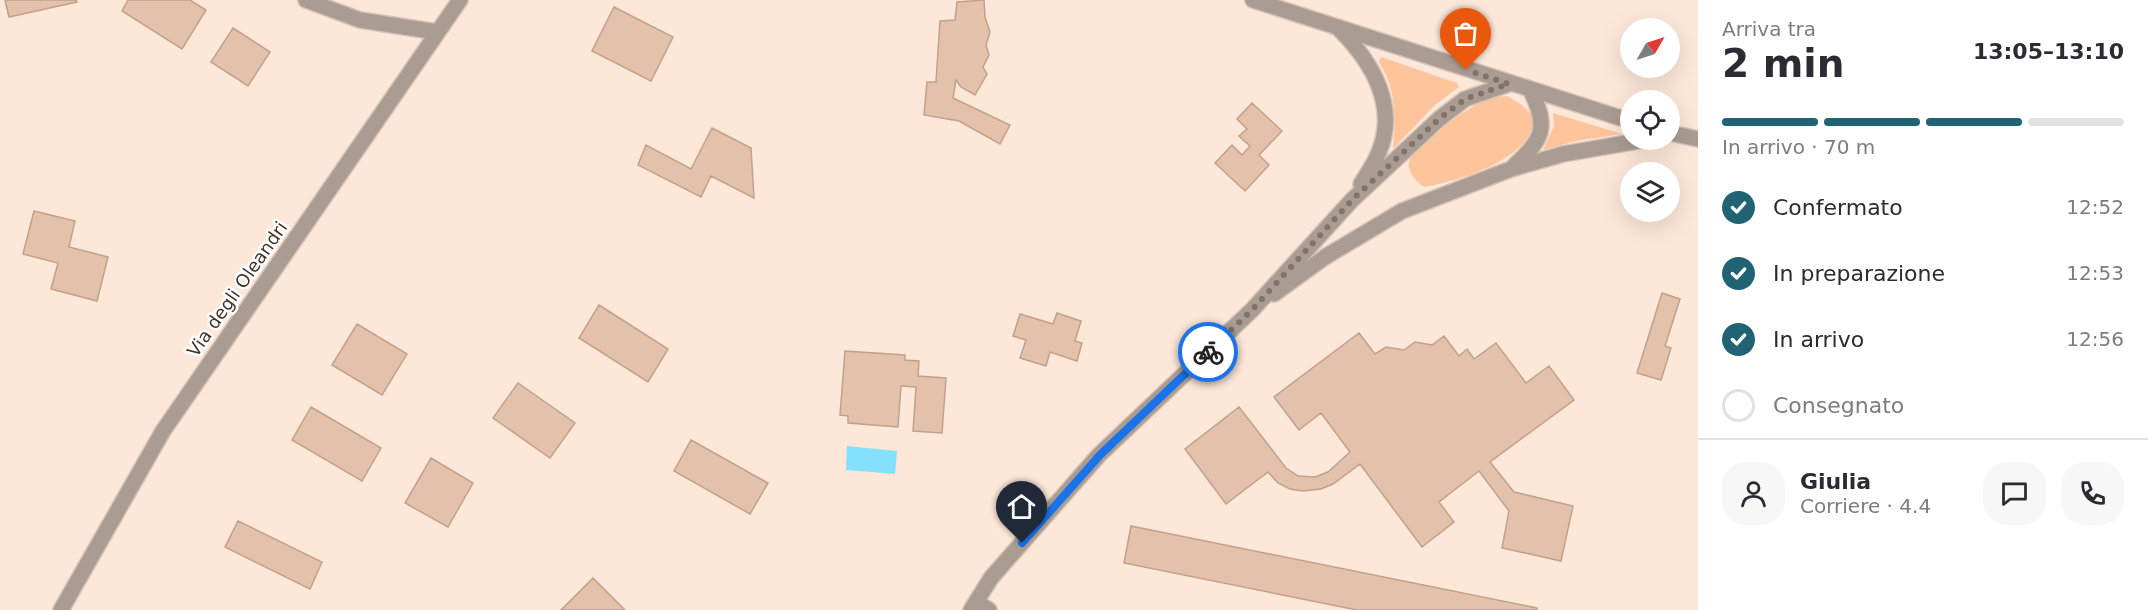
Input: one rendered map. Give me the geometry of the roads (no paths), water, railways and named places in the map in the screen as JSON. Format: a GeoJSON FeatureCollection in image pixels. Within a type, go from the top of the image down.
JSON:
{"type":"FeatureCollection","features":[{"type":"Feature","properties":{"kind":"street"},"geometry":{"type":"LineString","coordinates":[[306,0],[360,20],[438,32]]}},
{"type":"Feature","properties":{"kind":"street","name":"Via degli Oleandri"},"geometry":{"type":"LineString","coordinates":[[61,610],[163,431],[460,0]]}},
{"type":"Feature","properties":{"kind":"street"},"geometry":{"type":"LineString","coordinates":[[1253,0],[1620,118]]}},
{"type":"Feature","properties":{"kind":"street"},"geometry":{"type":"LineString","coordinates":[[1337,28],[1358,48],[1373,72],[1383,96],[1386,124],[1379,152],[1352,200]]}},
{"type":"Feature","properties":{"kind":"street"},"geometry":{"type":"LineString","coordinates":[[979,607],[991,578],[1100,455],[1252,310],[1352,200],[1447,112],[1465,99],[1509,84]]}},
{"type":"Feature","properties":{"kind":"street"},"geometry":{"type":"LineString","coordinates":[[1511,169],[1530,151],[1540,133],[1542,120],[1531,91]]}},
{"type":"Feature","properties":{"kind":"street"},"geometry":{"type":"LineString","coordinates":[[1680,136],[1698,139]]}},
{"type":"Feature","properties":{"kind":"street"},"geometry":{"type":"LineString","coordinates":[[1252,310],[1325,257],[1402,211],[1511,169],[1563,154],[1620,144]]}},
{"type":"Feature","properties":{"kind":"water"},"geometry":{"type":"Polygon","coordinates":[[[847,446],[897,451],[895,474],[846,470],[847,446]]]}}]}
